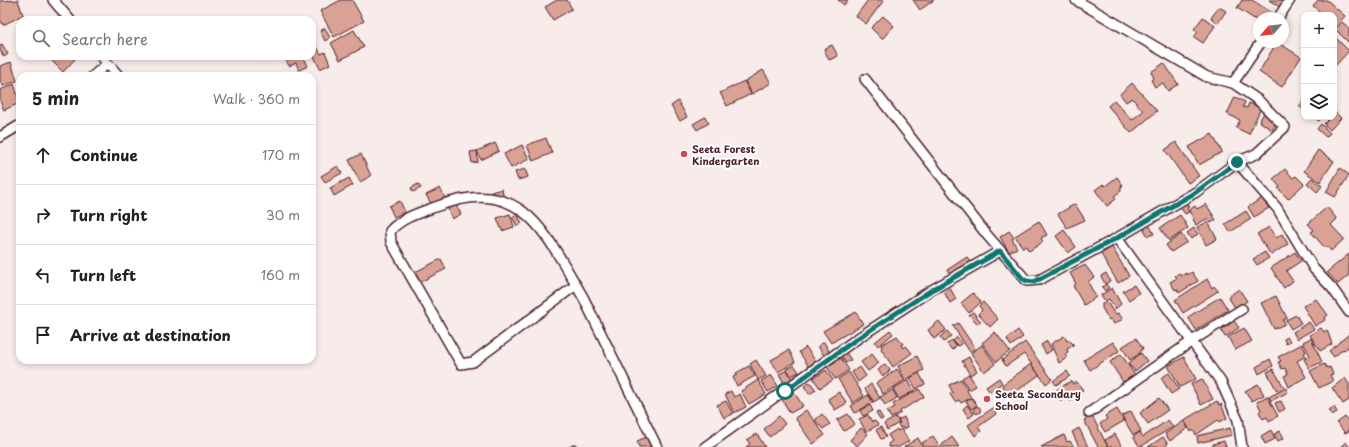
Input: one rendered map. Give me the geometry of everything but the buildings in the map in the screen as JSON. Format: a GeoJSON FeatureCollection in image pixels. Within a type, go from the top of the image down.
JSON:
{"type":"FeatureCollection","features":[{"type":"Feature","properties":{"kind":"street"},"geometry":{"type":"LineString","coordinates":[[53,0],[67,16]]}},
{"type":"Feature","properties":{"kind":"street"},"geometry":{"type":"LineString","coordinates":[[865,78],[886,107],[1023,279],[1034,282],[1117,238],[1196,192],[1237,162],[1256,154],[1285,127],[1258,100],[1233,83],[1207,76],[1076,0]]}},
{"type":"Feature","properties":{"kind":"street"},"geometry":{"type":"LineString","coordinates":[[1282,12],[1290,0]]}},
{"type":"Feature","properties":{"kind":"street"},"geometry":{"type":"LineString","coordinates":[[1233,83],[1257,48]]}},
{"type":"Feature","properties":{"kind":"street"},"geometry":{"type":"LineString","coordinates":[[104,60],[115,72]]}},
{"type":"Feature","properties":{"kind":"street"},"geometry":{"type":"LineString","coordinates":[[98,72],[107,64]]}},
{"type":"Feature","properties":{"kind":"street"},"geometry":{"type":"LineString","coordinates":[[0,136],[16,127]]}},
{"type":"Feature","properties":{"kind":"street"},"geometry":{"type":"LineString","coordinates":[[1237,162],[1278,208],[1314,268],[1332,288],[1349,312]]}},
{"type":"Feature","properties":{"kind":"street"},"geometry":{"type":"LineString","coordinates":[[576,285],[473,362],[461,364],[391,242],[390,231],[395,225],[406,218],[459,198],[496,197],[514,204],[530,217],[551,245],[576,285],[657,447]]}},
{"type":"Feature","properties":{"kind":"street"},"geometry":{"type":"LineString","coordinates":[[1117,238],[1192,341],[1224,388],[1238,420],[1242,447]]}},
{"type":"Feature","properties":{"kind":"street"},"geometry":{"type":"LineString","coordinates":[[705,447],[858,338],[930,291],[1000,251]]}},
{"type":"Feature","properties":{"kind":"street"},"geometry":{"type":"LineString","coordinates":[[1089,413],[1192,341],[1242,309]]}},
{"type":"Feature","properties":{"kind":"place","name":"Seeta Forest Kindergarten"},"geometry":{"type":"Point","coordinates":[684,154]}},
{"type":"Feature","properties":{"kind":"place","name":"Seeta Secondary School"},"geometry":{"type":"Point","coordinates":[987,399]}},
{"type":"Feature","properties":{"kind":"route"},"geometry":{"type":"LineString","coordinates":[[785,391],[858,338],[930,291],[1000,251],[1023,279],[1034,282],[1117,238],[1196,192],[1237,162]]}}]}
